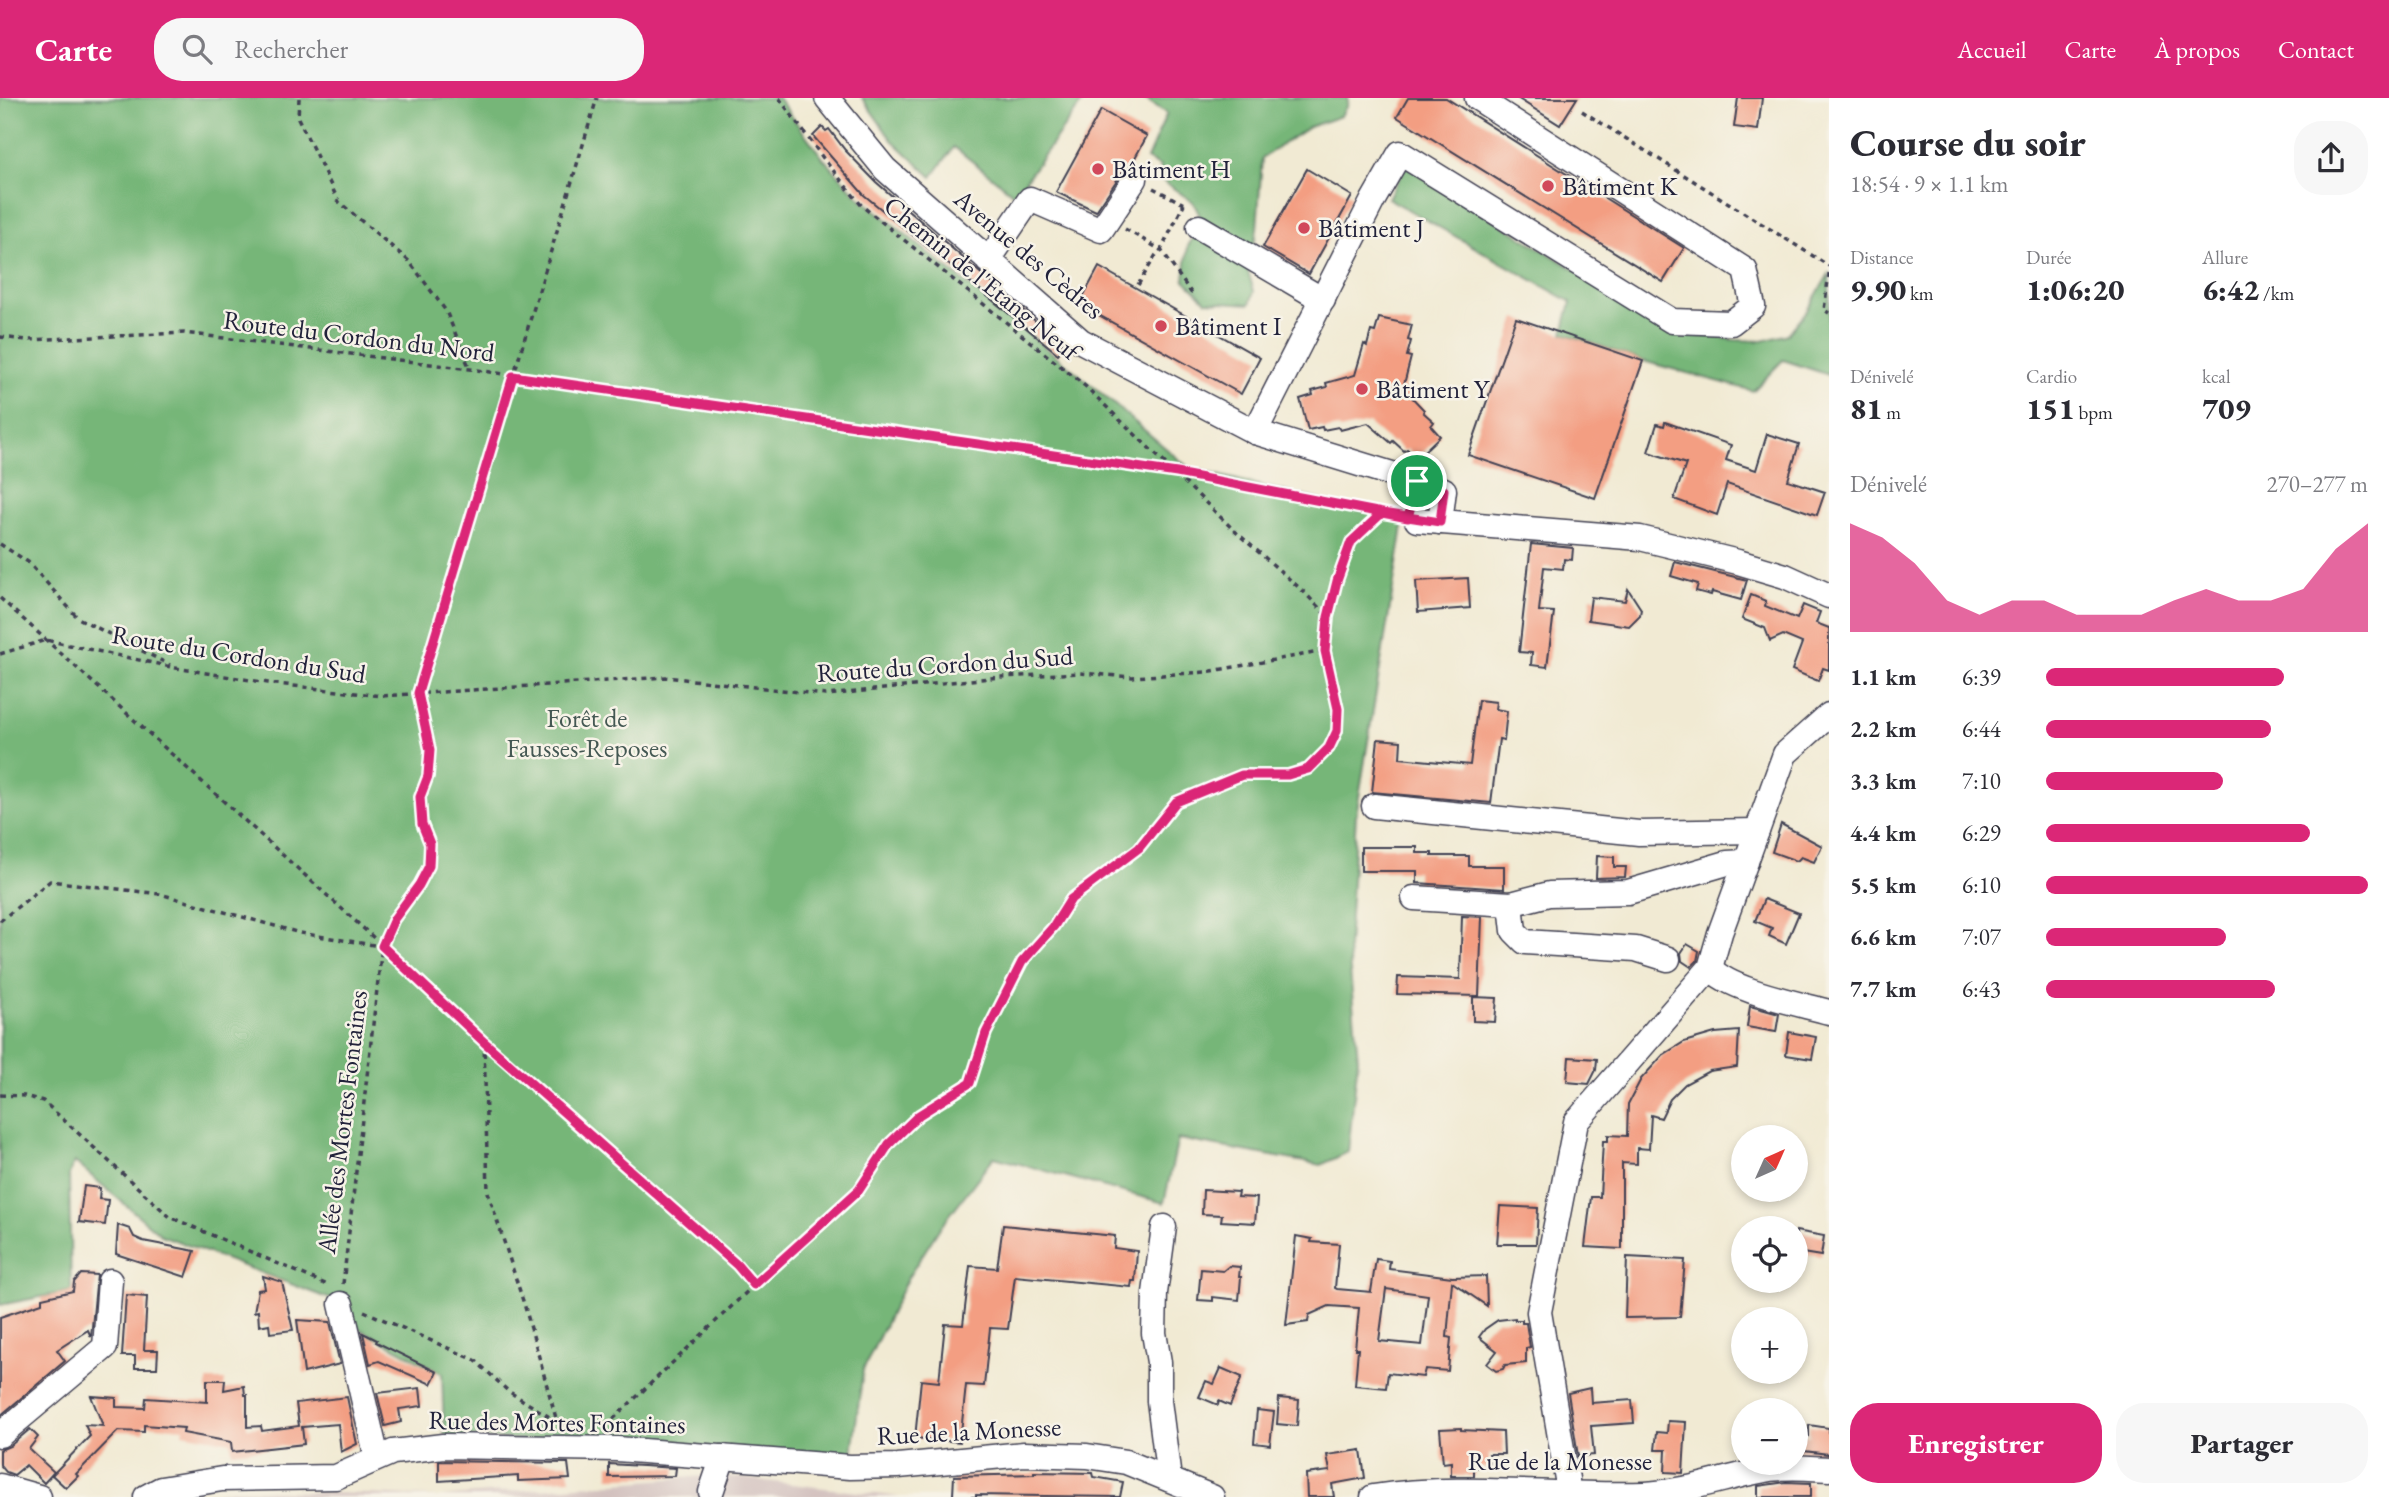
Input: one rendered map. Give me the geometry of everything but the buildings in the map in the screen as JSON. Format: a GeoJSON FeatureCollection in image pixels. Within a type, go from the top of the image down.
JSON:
{"type":"FeatureCollection","features":[{"type":"Feature","properties":{"kind":"street","name":"Avenue des Cèdres"},"geometry":{"type":"LineString","coordinates":[[827,98],[885,169],[1082,341],[1255,432],[1444,490],[1422,520]]}},
{"type":"Feature","properties":{"kind":"street"},"geometry":{"type":"LineString","coordinates":[[1255,432],[1400,152],[1672,321],[1731,323],[1753,306],[1745,271],[1477,98]]}},
{"type":"Feature","properties":{"kind":"street"},"geometry":{"type":"LineString","coordinates":[[988,261],[1030,199],[1101,230],[1135,179]]}},
{"type":"Feature","properties":{"kind":"street"},"geometry":{"type":"LineString","coordinates":[[1199,228],[1323,300]]}},
{"type":"Feature","properties":{"kind":"street"},"geometry":{"type":"LineString","coordinates":[[1417,481],[1422,520],[1640,538],[1785,576],[1829,596]]}},
{"type":"Feature","properties":{"kind":"street"},"geometry":{"type":"LineString","coordinates":[[1567,1494],[1567,1479],[1539,1312],[1576,1122],[1710,968],[1720,933],[1785,754],[1829,715]]}},
{"type":"Feature","properties":{"kind":"street"},"geometry":{"type":"LineString","coordinates":[[1374,806],[1639,833],[1757,831]]}},
{"type":"Feature","properties":{"kind":"street"},"geometry":{"type":"LineString","coordinates":[[1414,898],[1511,904],[1549,894],[1629,892],[1727,863],[1746,862]]}},
{"type":"Feature","properties":{"kind":"street"},"geometry":{"type":"LineString","coordinates":[[1511,904],[1514,931],[1525,942],[1636,949],[1668,959]]}},
{"type":"Feature","properties":{"kind":"street"},"geometry":{"type":"LineString","coordinates":[[1710,968],[1718,977],[1741,986],[1829,1012]]}},
{"type":"Feature","properties":{"kind":"street"},"geometry":{"type":"LineString","coordinates":[[1164,1227],[1155,1293],[1154,1333],[1169,1479]]}},
{"type":"Feature","properties":{"kind":"street"},"geometry":{"type":"LineString","coordinates":[[0,1435],[104,1347],[110,1281]]}},
{"type":"Feature","properties":{"kind":"street"},"geometry":{"type":"LineString","coordinates":[[347,1301],[377,1458]]}},
{"type":"Feature","properties":{"kind":"street","name":"Rue des Mortes Fontaines"},"geometry":{"type":"LineString","coordinates":[[146,1497],[161,1489],[222,1479],[336,1477],[393,1452],[443,1446],[617,1449],[723,1457]]}},
{"type":"Feature","properties":{"kind":"street","name":"Rue de la Monesse"},"geometry":{"type":"LineString","coordinates":[[723,1457],[862,1467],[1024,1454],[1087,1456],[1126,1461],[1212,1497]]}},
{"type":"Feature","properties":{"kind":"street"},"geometry":{"type":"LineString","coordinates":[[711,1492],[723,1457]]}},
{"type":"Feature","properties":{"kind":"street","name":"Rue de la Monesse"},"geometry":{"type":"LineString","coordinates":[[1373,1497],[1455,1490],[1647,1494],[1770,1469],[1794,1466],[1829,1469]]}},
{"type":"Feature","properties":{"kind":"street"},"geometry":{"type":"LineString","coordinates":[[0,1486],[39,1497]]}},
{"type":"Feature","properties":{"kind":"path"},"geometry":{"type":"LineString","coordinates":[[299,98],[298,118],[339,202],[409,261],[446,312],[470,369]]}},
{"type":"Feature","properties":{"kind":"path"},"geometry":{"type":"LineString","coordinates":[[418,693],[597,98]]}},
{"type":"Feature","properties":{"kind":"path","name":"Chemin de l'Etang Neuf"},"geometry":{"type":"LineString","coordinates":[[779,98],[862,206],[1085,386],[1328,617]]}},
{"type":"Feature","properties":{"kind":"path"},"geometry":{"type":"LineString","coordinates":[[1582,111],[1829,266]]}},
{"type":"Feature","properties":{"kind":"path"},"geometry":{"type":"LineString","coordinates":[[1135,179],[1189,207],[1199,228]]}},
{"type":"Feature","properties":{"kind":"path"},"geometry":{"type":"LineString","coordinates":[[1138,285],[1161,250],[1184,204]]}},
{"type":"Feature","properties":{"kind":"path"},"geometry":{"type":"LineString","coordinates":[[1109,219],[1161,250],[1192,294]]}},
{"type":"Feature","properties":{"kind":"path"},"geometry":{"type":"LineString","coordinates":[[1829,272],[1824,310],[1829,313]]}},
{"type":"Feature","properties":{"kind":"path","name":"Route du Cordon du Nord"},"geometry":{"type":"LineString","coordinates":[[0,337],[27,340],[184,333],[470,369],[1177,473],[1422,520]]}},
{"type":"Feature","properties":{"kind":"path"},"geometry":{"type":"LineString","coordinates":[[617,1449],[603,1437],[606,1427],[754,1285],[859,1190],[889,1144],[919,1115],[970,1083],[986,1033],[1022,962],[1054,926],[1071,899],[1139,848],[1176,802],[1242,775],[1288,775],[1308,769],[1329,748],[1337,731],[1338,709],[1325,651],[1328,617],[1351,542],[1382,513]]}},
{"type":"Feature","properties":{"kind":"path"},"geometry":{"type":"LineString","coordinates":[[0,544],[28,562],[78,618],[176,668]]}},
{"type":"Feature","properties":{"kind":"path","name":"Route du Cordon du Sud"},"geometry":{"type":"LineString","coordinates":[[0,598],[47,640],[176,668],[268,683],[382,696],[666,677],[825,695],[1014,676],[1080,673],[1133,677],[1206,672],[1325,651]]}},
{"type":"Feature","properties":{"kind":"path"},"geometry":{"type":"LineString","coordinates":[[0,654],[47,640],[484,1042],[737,1265],[754,1285]]}},
{"type":"Feature","properties":{"kind":"path","name":"Allée des Mortes Fontaines"},"geometry":{"type":"LineString","coordinates":[[347,1301],[382,946],[394,919],[419,885],[429,866],[430,844],[422,824],[420,797],[428,776],[430,750],[418,693]]}},
{"type":"Feature","properties":{"kind":"path"},"geometry":{"type":"LineString","coordinates":[[0,920],[50,881],[160,894],[300,933],[382,946]]}},
{"type":"Feature","properties":{"kind":"path"},"geometry":{"type":"LineString","coordinates":[[484,1042],[488,1192],[525,1307],[556,1420]]}},
{"type":"Feature","properties":{"kind":"path"},"geometry":{"type":"LineString","coordinates":[[0,1095],[24,1096],[43,1101],[170,1217],[475,1360],[508,1391],[556,1420],[581,1429]]}},
{"type":"Feature","properties":{"kind":"path"},"geometry":{"type":"LineString","coordinates":[[593,1428],[606,1427]]}},
{"type":"Feature","properties":{"kind":"shaded area"},"geometry":{"type":"Polygon","coordinates":[[[717,1475],[900,1497],[439,1497],[717,1475]]]}},
{"type":"Feature","properties":{"kind":"shaded area"},"geometry":{"type":"Polygon","coordinates":[[[232,1489],[439,1497],[200,1497],[232,1489]]]}},
{"type":"Feature","properties":{"kind":"green space","name":"Forêt de Fausses-Reposes"},"geometry":{"type":"Polygon","coordinates":[[[0,98],[778,98],[823,158],[858,196],[1082,377],[1189,468],[1404,521],[1356,815],[1348,948],[1358,1059],[1348,1152],[1321,1165],[1178,1139],[1164,1203],[994,1157],[939,1229],[907,1279],[863,1370],[851,1460],[444,1435],[442,1373],[347,1322],[341,1303],[161,1235],[75,1162],[69,1174],[71,1291],[0,1305],[0,98]]]}},
{"type":"Feature","properties":{"kind":"green space"},"geometry":{"type":"Polygon","coordinates":[[[862,98],[1085,98],[1015,195],[954,147],[932,177],[892,140],[862,98]]]}},
{"type":"Feature","properties":{"kind":"green space"},"geometry":{"type":"Polygon","coordinates":[[[1143,98],[1348,98],[1341,116],[1309,127],[1262,158],[1257,229],[1248,272],[1254,291],[1250,304],[1206,301],[1184,279],[1188,246],[1203,222],[1193,202],[1157,177],[1161,167],[1147,159],[1167,113],[1143,98]]]}},
{"type":"Feature","properties":{"kind":"green space"},"geometry":{"type":"Polygon","coordinates":[[[1406,166],[1675,331],[1735,340],[1763,341],[1788,334],[1806,312],[1829,274],[1829,375],[1783,360],[1753,391],[1643,361],[1563,333],[1571,302],[1388,198],[1406,166]]]}},
{"type":"Feature","properties":{"kind":"place","name":"Bâtiment H"},"geometry":{"type":"Point","coordinates":[1098,169]}},
{"type":"Feature","properties":{"kind":"place","name":"Bâtiment K"},"geometry":{"type":"Point","coordinates":[1548,186]}},
{"type":"Feature","properties":{"kind":"place","name":"Bâtiment J"},"geometry":{"type":"Point","coordinates":[1304,228]}},
{"type":"Feature","properties":{"kind":"place","name":"Bâtiment I"},"geometry":{"type":"Point","coordinates":[1161,326]}},
{"type":"Feature","properties":{"kind":"place","name":"Bâtiment Y"},"geometry":{"type":"Point","coordinates":[1362,389]}},
{"type":"Feature","properties":{"kind":"route"},"geometry":{"type":"LineString","coordinates":[[513,376],[1177,473],[1408,518],[1417,481],[1444,490],[1440,522],[1417,520],[1382,513],[1351,542],[1337,581],[1328,617],[1325,651],[1338,709],[1337,731],[1329,748],[1308,769],[1288,775],[1242,775],[1176,802],[1139,848],[1071,899],[1054,926],[1022,962],[986,1033],[970,1083],[919,1115],[889,1144],[859,1190],[754,1285],[737,1265],[484,1042],[382,946],[394,919],[419,885],[429,866],[430,844],[422,824],[420,797],[428,776],[430,750],[418,693],[513,376]]}}]}
